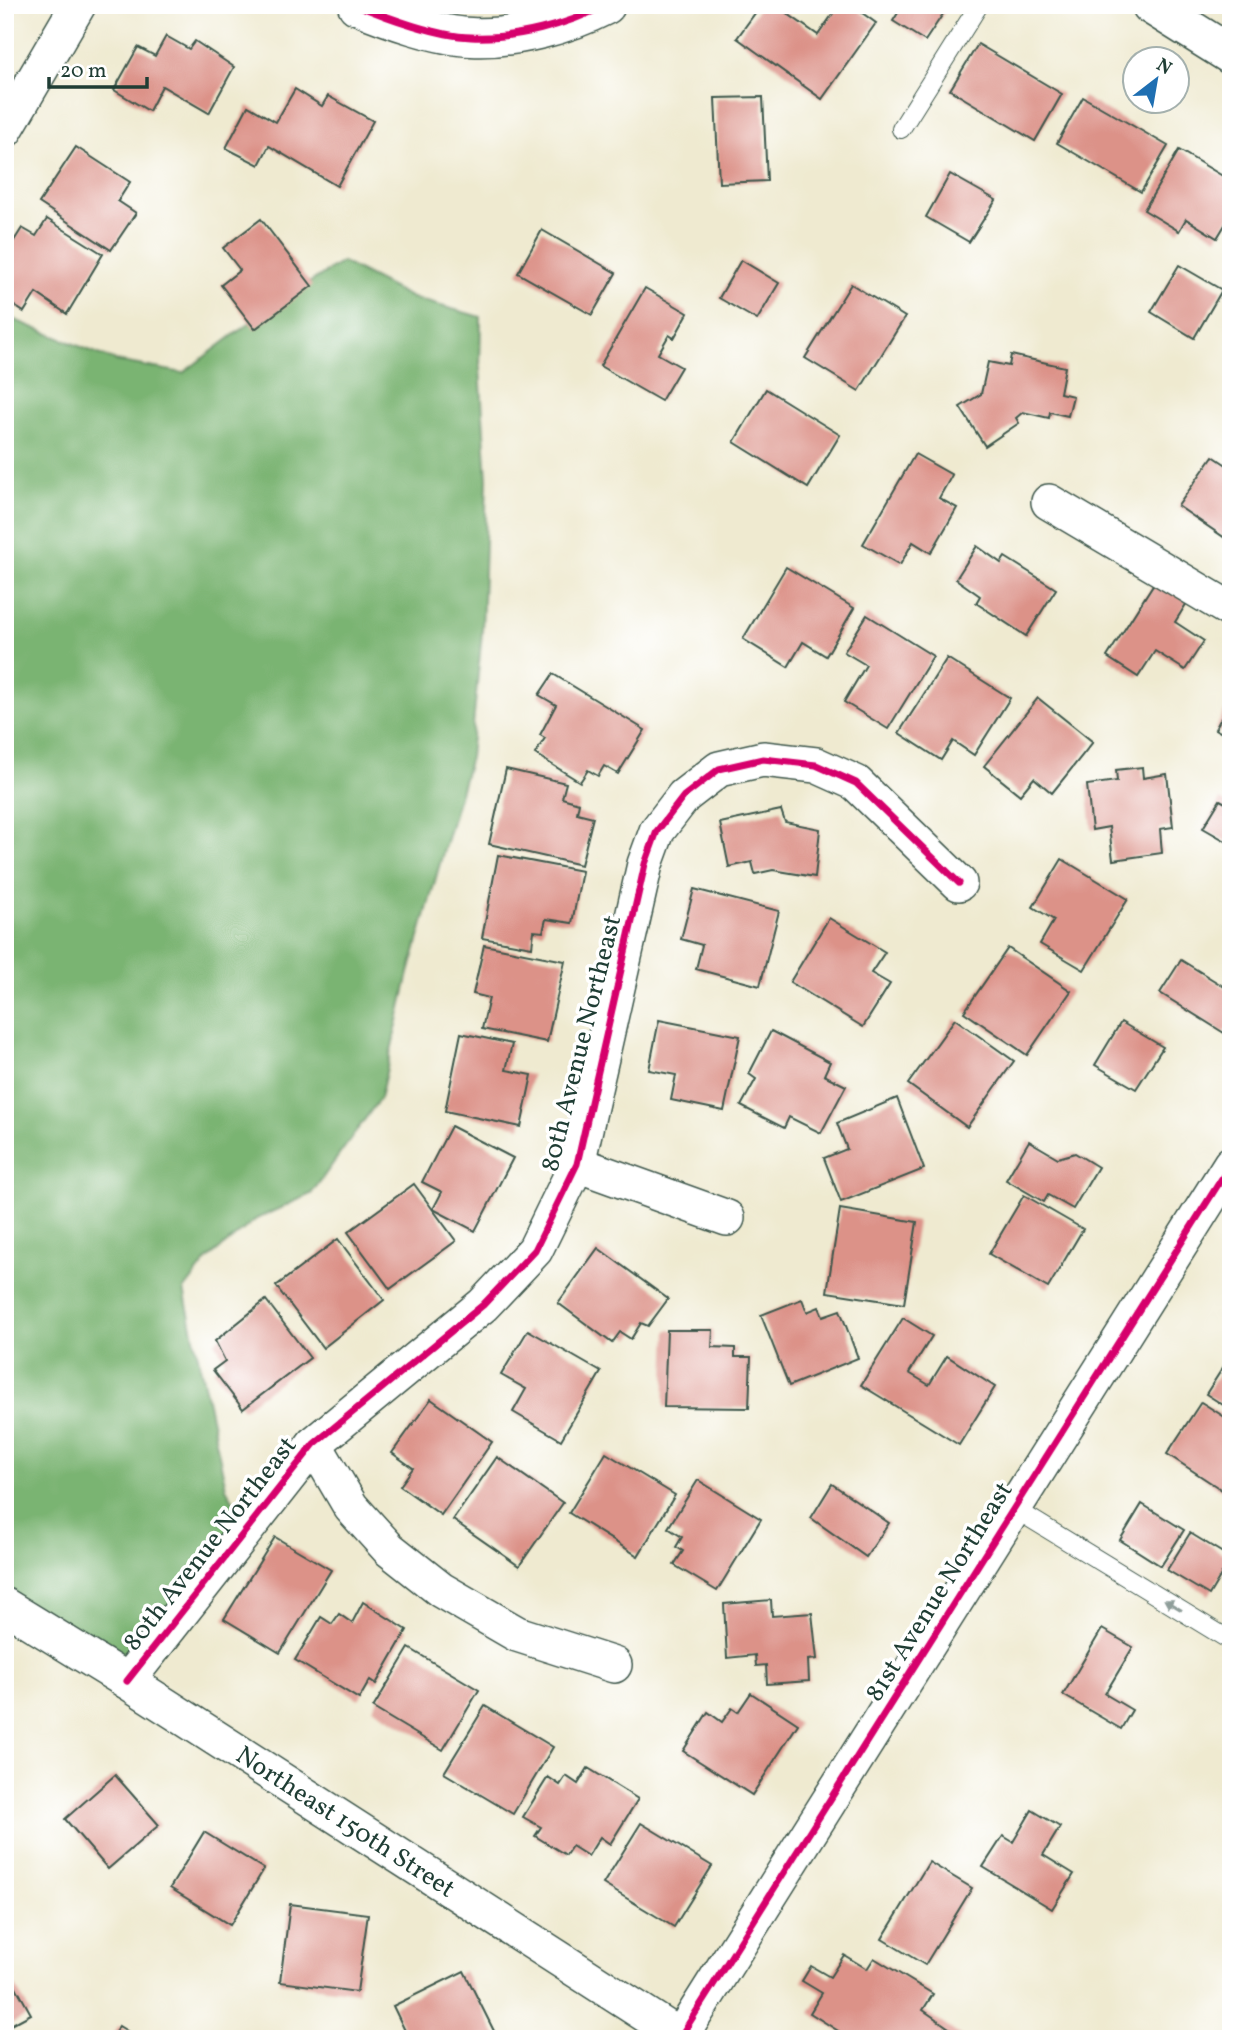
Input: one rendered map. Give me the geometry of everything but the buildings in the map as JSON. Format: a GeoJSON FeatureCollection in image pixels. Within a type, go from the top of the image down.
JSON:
{"type":"FeatureCollection","features":[{"type":"Feature","properties":{"kind":"street"},"geometry":{"type":"LineString","coordinates":[[5,130],[78,5]]}},
{"type":"Feature","properties":{"kind":"street"},"geometry":{"type":"LineString","coordinates":[[357,5],[391,19],[470,37],[527,32],[581,18],[606,5]]}},
{"type":"Feature","properties":{"kind":"street"},"geometry":{"type":"LineString","coordinates":[[1151,5],[1231,55]]}},
{"type":"Feature","properties":{"kind":"street"},"geometry":{"type":"LineString","coordinates":[[1049,502],[1231,610]]}},
{"type":"Feature","properties":{"kind":"street","name":"80th Avenue Northeast"},"geometry":{"type":"LineString","coordinates":[[127,1681],[314,1444],[483,1305],[535,1250],[577,1164],[649,853],[657,831],[684,796],[719,769],[763,759],[816,765],[856,783],[959,883]]}},
{"type":"Feature","properties":{"kind":"street"},"geometry":{"type":"LineString","coordinates":[[577,1164],[727,1218]]}},
{"type":"Feature","properties":{"kind":"street","name":"81st Avenue Northeast"},"geometry":{"type":"LineString","coordinates":[[682,2038],[1231,1164]]}},
{"type":"Feature","properties":{"kind":"street"},"geometry":{"type":"LineString","coordinates":[[314,1444],[351,1507],[389,1549],[441,1590],[517,1634],[614,1665]]}},
{"type":"Feature","properties":{"kind":"street","name":"Northeast 150th Street"},"geometry":{"type":"LineString","coordinates":[[5,1606],[127,1681],[682,2038]]}},
{"type":"Feature","properties":{"kind":"lane"},"geometry":{"type":"LineString","coordinates":[[901,129],[979,5]]}},
{"type":"Feature","properties":{"kind":"lane"},"geometry":{"type":"LineString","coordinates":[[1015,1509],[1231,1641]]}},
{"type":"Feature","properties":{"kind":"green space"},"geometry":{"type":"Polygon","coordinates":[[[342,262],[412,298],[481,317],[480,368],[487,480],[482,632],[470,757],[409,973],[380,1098],[311,1194],[256,1219],[208,1259],[184,1290],[226,1488],[249,1529],[127,1681],[5,1606],[5,316],[116,361],[183,373],[268,309],[342,262]]]}},
{"type":"Feature","properties":{"kind":"cycle path"},"geometry":{"type":"LineString","coordinates":[[357,5],[429,30],[471,37],[506,36],[541,29],[575,19],[606,5]]}},
{"type":"Feature","properties":{"kind":"cycle path"},"geometry":{"type":"LineString","coordinates":[[127,1681],[314,1444],[483,1305],[535,1250],[577,1164],[645,864],[657,831],[684,796],[719,769],[763,759],[816,765],[856,783],[959,883]]}},
{"type":"Feature","properties":{"kind":"cycle path"},"geometry":{"type":"LineString","coordinates":[[679,2039],[1231,1164]]}}]}
